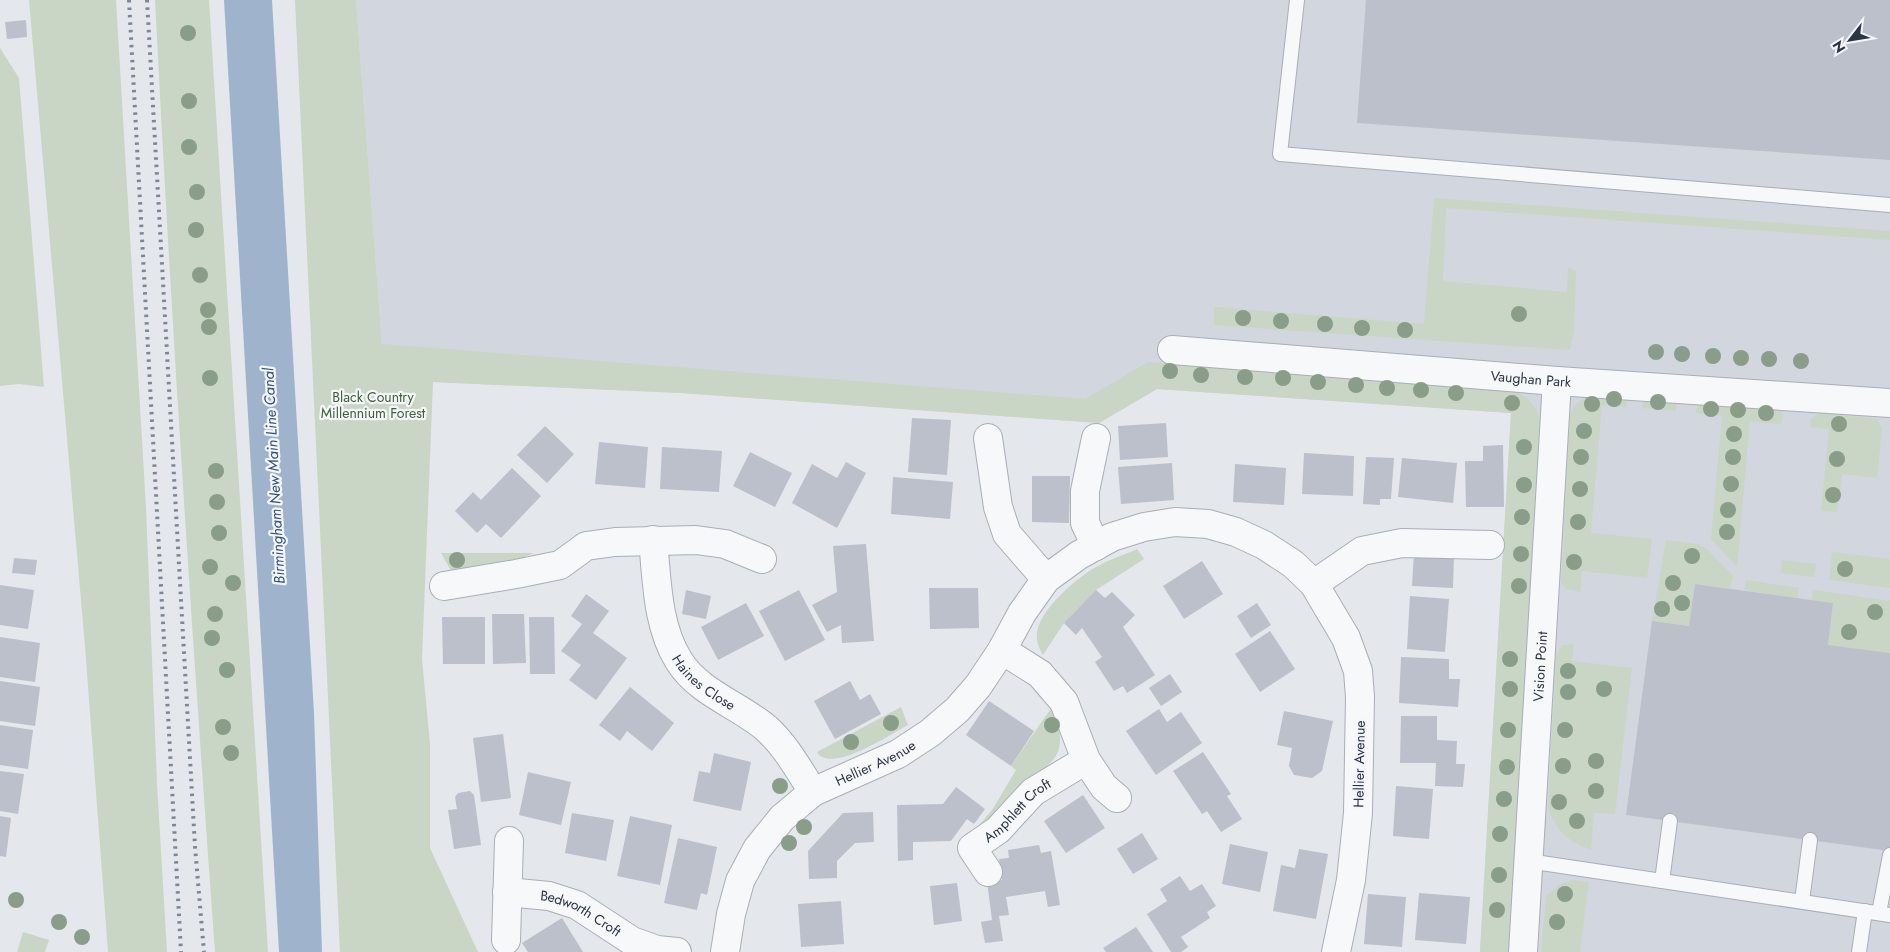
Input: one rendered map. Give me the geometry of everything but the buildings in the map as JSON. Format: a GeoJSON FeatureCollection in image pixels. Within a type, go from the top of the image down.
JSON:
{"type":"FeatureCollection","features":[{"type":"Feature","properties":{"kind":"street","name":"Vaughan Park"},"geometry":{"type":"LineString","coordinates":[[1172,350],[1557,381],[1890,403]]}},
{"type":"Feature","properties":{"kind":"street","name":"Vision Point"},"geometry":{"type":"LineString","coordinates":[[1523,952],[1557,381]]}},
{"type":"Feature","properties":{"kind":"street"},"geometry":{"type":"LineString","coordinates":[[988,438],[998,507],[1007,534],[1046,579]]}},
{"type":"Feature","properties":{"kind":"street"},"geometry":{"type":"LineString","coordinates":[[1096,438],[1085,491],[1084,523],[1096,546]]}},
{"type":"Feature","properties":{"kind":"street","name":"Hellier Avenue"},"geometry":{"type":"LineString","coordinates":[[725,952],[731,914],[740,881],[757,849],[782,818],[814,792],[898,754],[930,733],[957,710],[978,686],[1002,650],[1022,613],[1046,579],[1079,555],[1112,538],[1144,527],[1176,522],[1208,524],[1236,532],[1264,545],[1293,564],[1314,584],[1346,638],[1358,671],[1360,697],[1358,814],[1351,880],[1336,952]]}},
{"type":"Feature","properties":{"kind":"street","name":"Haines Close"},"geometry":{"type":"LineString","coordinates":[[652,540],[660,609],[667,637],[680,662],[696,681],[766,729],[791,757],[814,792]]}},
{"type":"Feature","properties":{"kind":"street"},"geometry":{"type":"LineString","coordinates":[[444,586],[560,565],[586,546],[615,542],[696,540],[725,544],[762,558]]}},
{"type":"Feature","properties":{"kind":"street"},"geometry":{"type":"LineString","coordinates":[[1314,584],[1362,551],[1402,543],[1490,545]]}},
{"type":"Feature","properties":{"kind":"street"},"geometry":{"type":"LineString","coordinates":[[1002,650],[1040,674],[1064,702],[1086,760],[1104,787],[1117,798]]}},
{"type":"Feature","properties":{"kind":"street","name":"Amphlett Croft"},"geometry":{"type":"LineString","coordinates":[[988,872],[972,848],[998,830],[1033,792],[1086,760]]}},
{"type":"Feature","properties":{"kind":"street"},"geometry":{"type":"LineString","coordinates":[[506,940],[509,841]]}},
{"type":"Feature","properties":{"kind":"street","name":"Bedworth Croft"},"geometry":{"type":"LineString","coordinates":[[507,892],[549,896],[577,905],[632,941],[657,950],[677,952]]}},
{"type":"Feature","properties":{"kind":"lane"},"geometry":{"type":"LineString","coordinates":[[1297,0],[1280,154],[1890,205]]}},
{"type":"Feature","properties":{"kind":"lane"},"geometry":{"type":"LineString","coordinates":[[1662,881],[1670,821]]}},
{"type":"Feature","properties":{"kind":"lane"},"geometry":{"type":"LineString","coordinates":[[1802,901],[1810,840]]}},
{"type":"Feature","properties":{"kind":"lane"},"geometry":{"type":"LineString","coordinates":[[1528,860],[1885,914],[1890,855]]}},
{"type":"Feature","properties":{"kind":"lane"},"geometry":{"type":"LineString","coordinates":[[1859,952],[1865,910]]}},
{"type":"Feature","properties":{"kind":"shaded area"},"geometry":{"type":"Polygon","coordinates":[[[356,0],[1890,0],[1890,952],[1480,952],[1511,413],[1157,389],[1099,423],[681,393],[433,382],[382,344],[356,0]]]}},
{"type":"Feature","properties":{"kind":"green space"},"geometry":{"type":"Polygon","coordinates":[[[29,0],[116,0],[146,508],[157,784],[167,952],[108,952],[85,646],[29,0]]]}},
{"type":"Feature","properties":{"kind":"green space"},"geometry":{"type":"Polygon","coordinates":[[[155,0],[209,0],[268,952],[215,952],[182,476],[155,0]]]}},
{"type":"Feature","properties":{"kind":"green space","name":"Black Country Millennium Forest"},"geometry":{"type":"Polygon","coordinates":[[[295,0],[356,0],[382,344],[1085,399],[1148,362],[1500,387],[1524,396],[1535,407],[1542,432],[1508,952],[1480,952],[1511,413],[1157,389],[1099,423],[681,393],[433,382],[422,659],[430,744],[430,848],[478,952],[340,952],[295,0]]]}},
{"type":"Feature","properties":{"kind":"green space"},"geometry":{"type":"Polygon","coordinates":[[[0,48],[19,78],[44,387],[19,384],[0,386],[0,48]]]}},
{"type":"Feature","properties":{"kind":"green space"},"geometry":{"type":"Polygon","coordinates":[[[1434,198],[1890,231],[1890,240],[1446,208],[1443,281],[1567,292],[1568,267],[1576,271],[1574,331],[1570,350],[1214,325],[1214,307],[1424,324],[1434,198]]]}},
{"type":"Feature","properties":{"kind":"green space"},"geometry":{"type":"Polygon","coordinates":[[[1592,392],[1627,394],[1626,407],[1602,405],[1591,533],[1652,539],[1647,578],[1582,571],[1580,592],[1567,589],[1561,583],[1570,415],[1575,405],[1592,392]]]}},
{"type":"Feature","properties":{"kind":"green space"},"geometry":{"type":"Polygon","coordinates":[[[1644,394],[1677,397],[1676,411],[1642,408],[1644,394]]]}},
{"type":"Feature","properties":{"kind":"green space"},"geometry":{"type":"Polygon","coordinates":[[[1698,399],[1779,409],[1783,415],[1781,424],[1750,421],[1737,567],[1711,539],[1722,416],[1696,413],[1698,399]]]}},
{"type":"Feature","properties":{"kind":"green space"},"geometry":{"type":"Polygon","coordinates":[[[1819,413],[1877,419],[1882,429],[1877,478],[1842,474],[1837,512],[1821,511],[1829,429],[1810,427],[1811,419],[1819,413]]]}},
{"type":"Feature","properties":{"kind":"green space"},"geometry":{"type":"Polygon","coordinates":[[[1666,540],[1697,544],[1707,549],[1733,576],[1730,588],[1695,584],[1689,626],[1652,621],[1666,540]]]}},
{"type":"Feature","properties":{"kind":"green space"},"geometry":{"type":"Polygon","coordinates":[[[1137,549],[1144,559],[1096,590],[1064,623],[1043,655],[1038,645],[1037,633],[1039,624],[1052,604],[1080,577],[1107,561],[1137,549]]]}},
{"type":"Feature","properties":{"kind":"green space"},"geometry":{"type":"Polygon","coordinates":[[[1832,552],[1890,559],[1890,588],[1829,580],[1832,552]]]}},
{"type":"Feature","properties":{"kind":"green space"},"geometry":{"type":"Polygon","coordinates":[[[441,553],[534,553],[495,569],[471,575],[450,569],[441,553]]]}},
{"type":"Feature","properties":{"kind":"green space"},"geometry":{"type":"Polygon","coordinates":[[[1782,560],[1816,564],[1814,577],[1781,573],[1782,560]]]}},
{"type":"Feature","properties":{"kind":"green space"},"geometry":{"type":"Polygon","coordinates":[[[1746,580],[1799,588],[1797,598],[1744,590],[1746,580]]]}},
{"type":"Feature","properties":{"kind":"green space"},"geometry":{"type":"Polygon","coordinates":[[[1813,590],[1890,601],[1890,653],[1828,645],[1833,603],[1812,600],[1813,590]]]}},
{"type":"Feature","properties":{"kind":"green space"},"geometry":{"type":"Polygon","coordinates":[[[1574,644],[1572,661],[1632,668],[1615,814],[1594,813],[1591,850],[1575,843],[1559,829],[1548,807],[1556,656],[1562,645],[1574,644]]]}},
{"type":"Feature","properties":{"kind":"green space"},"geometry":{"type":"Polygon","coordinates":[[[901,707],[908,725],[879,742],[854,754],[831,759],[822,757],[817,752],[901,707]]]}},
{"type":"Feature","properties":{"kind":"green space"},"geometry":{"type":"Polygon","coordinates":[[[1052,707],[1060,735],[1059,749],[1056,756],[1046,767],[1028,778],[1026,789],[994,820],[976,829],[992,810],[1016,770],[1011,766],[1052,707]]]}},
{"type":"Feature","properties":{"kind":"green space"},"geometry":{"type":"Polygon","coordinates":[[[1573,880],[1589,882],[1580,952],[1541,952],[1546,896],[1561,884],[1573,880]]]}},
{"type":"Feature","properties":{"kind":"green space"},"geometry":{"type":"Polygon","coordinates":[[[23,932],[49,940],[45,952],[17,952],[23,932]]]}},
{"type":"Feature","properties":{"kind":"water","name":"Birmingham New Main Line Canal"},"geometry":{"type":"Polygon","coordinates":[[[224,0],[272,0],[314,713],[322,952],[279,952],[224,0]]]}},
{"type":"Feature","properties":{"kind":"railway"},"geometry":{"type":"LineString","coordinates":[[129,0],[181,952]]}},
{"type":"Feature","properties":{"kind":"railway"},"geometry":{"type":"LineString","coordinates":[[147,0],[195,847],[204,952]]}}]}
